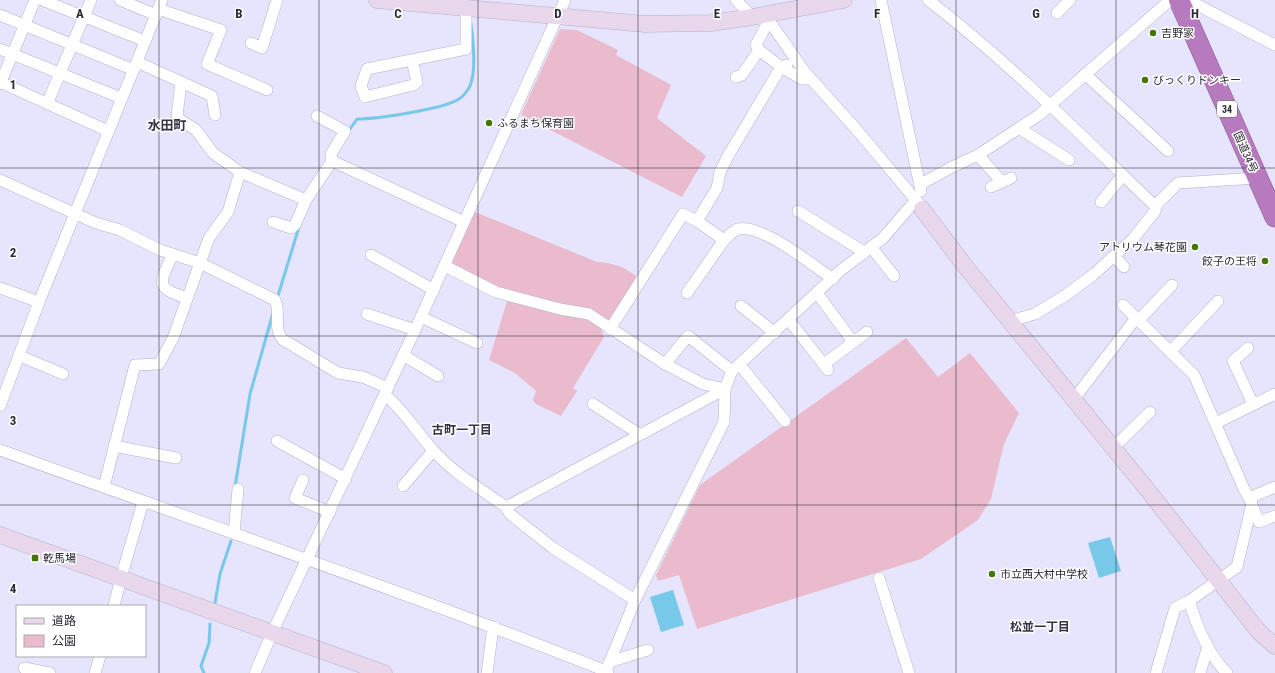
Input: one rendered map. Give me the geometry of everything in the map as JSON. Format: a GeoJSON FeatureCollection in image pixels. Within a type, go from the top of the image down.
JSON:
{"type":"FeatureCollection","features":[{"type":"Feature","properties":{"kind":"highway","name":"国道34号"},"geometry":{"type":"LineString","coordinates":[[1179,0],[1275,217]]}},
{"type":"Feature","properties":{"kind":"street"},"geometry":{"type":"LineString","coordinates":[[35,0],[1,83],[108,131]]}},
{"type":"Feature","properties":{"kind":"street"},"geometry":{"type":"LineString","coordinates":[[42,0],[145,41]]}},
{"type":"Feature","properties":{"kind":"street"},"geometry":{"type":"LineString","coordinates":[[47,104],[91,0]]}},
{"type":"Feature","properties":{"kind":"street"},"geometry":{"type":"LineString","coordinates":[[120,0],[159,8],[220,30],[207,64],[267,90]]}},
{"type":"Feature","properties":{"kind":"street"},"geometry":{"type":"LineString","coordinates":[[251,43],[262,48],[277,0]]}},
{"type":"Feature","properties":{"kind":"street"},"geometry":{"type":"LineString","coordinates":[[377,0],[645,24],[711,23],[844,0]]}},
{"type":"Feature","properties":{"kind":"street"},"geometry":{"type":"LineString","coordinates":[[255,673],[272,633],[434,290],[565,0]]}},
{"type":"Feature","properties":{"kind":"street"},"geometry":{"type":"LineString","coordinates":[[736,0],[769,13],[798,62],[810,79],[919,204],[965,266],[1074,399],[1259,632],[1275,646]]}},
{"type":"Feature","properties":{"kind":"street"},"geometry":{"type":"LineString","coordinates":[[607,669],[635,600],[724,422],[725,389],[736,368],[817,293],[883,238],[919,204],[921,184],[881,0]]}},
{"type":"Feature","properties":{"kind":"street"},"geometry":{"type":"LineString","coordinates":[[928,0],[969,32],[1050,105],[1156,207]]}},
{"type":"Feature","properties":{"kind":"street"},"geometry":{"type":"LineString","coordinates":[[1057,14],[1070,0]]}},
{"type":"Feature","properties":{"kind":"street"},"geometry":{"type":"LineString","coordinates":[[921,184],[978,155],[1019,128],[1050,105],[1170,0]]}},
{"type":"Feature","properties":{"kind":"street"},"geometry":{"type":"LineString","coordinates":[[1188,0],[1275,45]]}},
{"type":"Feature","properties":{"kind":"street"},"geometry":{"type":"LineString","coordinates":[[0,406],[39,302],[159,8]]}},
{"type":"Feature","properties":{"kind":"street"},"geometry":{"type":"LineString","coordinates":[[412,60],[417,82],[413,85],[365,97],[361,86],[367,69],[466,49],[466,8]]}},
{"type":"Feature","properties":{"kind":"street"},"geometry":{"type":"LineString","coordinates":[[769,13],[756,45],[759,50],[781,67],[802,79],[810,79]]}},
{"type":"Feature","properties":{"kind":"street"},"geometry":{"type":"LineString","coordinates":[[0,15],[72,44],[135,66],[212,96],[215,115]]}},
{"type":"Feature","properties":{"kind":"street"},"geometry":{"type":"LineString","coordinates":[[0,49],[60,72],[121,98]]}},
{"type":"Feature","properties":{"kind":"street"},"geometry":{"type":"LineString","coordinates":[[736,77],[742,75],[759,50]]}},
{"type":"Feature","properties":{"kind":"street"},"geometry":{"type":"LineString","coordinates":[[698,221],[717,188],[720,172],[728,156],[781,67],[798,62]]}},
{"type":"Feature","properties":{"kind":"street"},"geometry":{"type":"LineString","coordinates":[[1085,74],[1168,151]]}},
{"type":"Feature","properties":{"kind":"street"},"geometry":{"type":"LineString","coordinates":[[180,83],[177,116],[179,119],[196,130],[213,153],[240,172],[306,200]]}},
{"type":"Feature","properties":{"kind":"street"},"geometry":{"type":"LineString","coordinates":[[273,222],[291,228],[295,225],[306,200],[332,161],[331,154],[345,131],[317,116]]}},
{"type":"Feature","properties":{"kind":"street"},"geometry":{"type":"LineString","coordinates":[[1019,128],[1069,160]]}},
{"type":"Feature","properties":{"kind":"street"},"geometry":{"type":"LineString","coordinates":[[978,155],[1006,180],[991,187]]}},
{"type":"Feature","properties":{"kind":"street"},"geometry":{"type":"LineString","coordinates":[[332,161],[464,222]]}},
{"type":"Feature","properties":{"kind":"street"},"geometry":{"type":"LineString","coordinates":[[104,488],[135,365],[159,364],[163,360],[173,338],[212,232],[228,212],[240,172]]}},
{"type":"Feature","properties":{"kind":"street"},"geometry":{"type":"LineString","coordinates":[[1101,202],[1123,175]]}},
{"type":"Feature","properties":{"kind":"street"},"geometry":{"type":"LineString","coordinates":[[1010,321],[1035,314],[1066,295],[1114,256],[1133,239],[1156,207],[1178,183],[1258,178]]}},
{"type":"Feature","properties":{"kind":"street"},"geometry":{"type":"LineString","coordinates":[[0,180],[76,214],[120,230],[173,254],[200,263],[276,303],[277,333],[282,339],[338,373],[364,377],[387,392],[433,450],[447,464],[506,507],[510,514],[554,548],[635,600]]}},
{"type":"Feature","properties":{"kind":"street"},"geometry":{"type":"LineString","coordinates":[[798,211],[815,228],[868,250],[894,276]]}},
{"type":"Feature","properties":{"kind":"street"},"geometry":{"type":"LineString","coordinates":[[610,329],[683,214],[698,221],[724,240]]}},
{"type":"Feature","properties":{"kind":"street"},"geometry":{"type":"LineString","coordinates":[[687,293],[724,240],[734,230],[739,228],[767,234],[833,279]]}},
{"type":"Feature","properties":{"kind":"street"},"geometry":{"type":"LineString","coordinates":[[173,254],[162,280],[163,287],[168,292],[187,298]]}},
{"type":"Feature","properties":{"kind":"street"},"geometry":{"type":"LineString","coordinates":[[371,255],[434,290]]}},
{"type":"Feature","properties":{"kind":"street"},"geometry":{"type":"LineString","coordinates":[[1114,256],[1124,267]]}},
{"type":"Feature","properties":{"kind":"street"},"geometry":{"type":"LineString","coordinates":[[445,266],[496,292],[560,309],[589,314],[665,364],[703,384],[725,389]]}},
{"type":"Feature","properties":{"kind":"street"},"geometry":{"type":"LineString","coordinates":[[1074,399],[1137,319],[1172,285]]}},
{"type":"Feature","properties":{"kind":"street"},"geometry":{"type":"LineString","coordinates":[[0,288],[39,302]]}},
{"type":"Feature","properties":{"kind":"street"},"geometry":{"type":"LineString","coordinates":[[817,293],[852,342]]}},
{"type":"Feature","properties":{"kind":"street"},"geometry":{"type":"LineString","coordinates":[[1170,352],[1218,301]]}},
{"type":"Feature","properties":{"kind":"street"},"geometry":{"type":"LineString","coordinates":[[1123,305],[1194,375],[1259,522],[1275,516]]}},
{"type":"Feature","properties":{"kind":"street"},"geometry":{"type":"LineString","coordinates":[[740,306],[774,333]]}},
{"type":"Feature","properties":{"kind":"street"},"geometry":{"type":"LineString","coordinates":[[367,314],[415,330]]}},
{"type":"Feature","properties":{"kind":"street"},"geometry":{"type":"LineString","coordinates":[[421,317],[477,343]]}},
{"type":"Feature","properties":{"kind":"street"},"geometry":{"type":"LineString","coordinates":[[789,320],[826,367],[852,342],[867,332]]}},
{"type":"Feature","properties":{"kind":"street"},"geometry":{"type":"LineString","coordinates":[[665,364],[690,332],[736,368],[784,421]]}},
{"type":"Feature","properties":{"kind":"street"},"geometry":{"type":"LineString","coordinates":[[1248,348],[1228,363],[1253,404]]}},
{"type":"Feature","properties":{"kind":"street"},"geometry":{"type":"LineString","coordinates":[[403,355],[438,376]]}},
{"type":"Feature","properties":{"kind":"street"},"geometry":{"type":"LineString","coordinates":[[20,356],[63,374]]}},
{"type":"Feature","properties":{"kind":"street"},"geometry":{"type":"LineString","coordinates":[[506,507],[725,389]]}},
{"type":"Feature","properties":{"kind":"street"},"geometry":{"type":"LineString","coordinates":[[1216,423],[1275,394]]}},
{"type":"Feature","properties":{"kind":"street"},"geometry":{"type":"LineString","coordinates":[[593,404],[639,434]]}},
{"type":"Feature","properties":{"kind":"street"},"geometry":{"type":"LineString","coordinates":[[1113,448],[1150,412]]}},
{"type":"Feature","properties":{"kind":"street"},"geometry":{"type":"LineString","coordinates":[[277,441],[346,479]]}},
{"type":"Feature","properties":{"kind":"street"},"geometry":{"type":"LineString","coordinates":[[114,446],[176,458]]}},
{"type":"Feature","properties":{"kind":"street"},"geometry":{"type":"LineString","coordinates":[[0,450],[143,502],[308,559],[607,669],[648,650]]}},
{"type":"Feature","properties":{"kind":"street"},"geometry":{"type":"LineString","coordinates":[[403,486],[433,450]]}},
{"type":"Feature","properties":{"kind":"street"},"geometry":{"type":"LineString","coordinates":[[303,480],[295,498],[330,512]]}},
{"type":"Feature","properties":{"kind":"street"},"geometry":{"type":"LineString","coordinates":[[1250,501],[1275,487]]}},
{"type":"Feature","properties":{"kind":"street"},"geometry":{"type":"LineString","coordinates":[[234,533],[238,489]]}},
{"type":"Feature","properties":{"kind":"street"},"geometry":{"type":"LineString","coordinates":[[1156,673],[1176,608],[1219,581],[1237,567],[1240,560],[1250,501]]}},
{"type":"Feature","properties":{"kind":"street"},"geometry":{"type":"LineString","coordinates":[[114,605],[120,578],[143,502]]}},
{"type":"Feature","properties":{"kind":"street"},"geometry":{"type":"LineString","coordinates":[[0,535],[384,673]]}},
{"type":"Feature","properties":{"kind":"street"},"geometry":{"type":"LineString","coordinates":[[878,578],[909,673]]}},
{"type":"Feature","properties":{"kind":"street"},"geometry":{"type":"LineString","coordinates":[[1189,601],[1199,631],[1222,668],[1227,673]]}},
{"type":"Feature","properties":{"kind":"street"},"geometry":{"type":"LineString","coordinates":[[486,673],[492,635],[496,627]]}},
{"type":"Feature","properties":{"kind":"street"},"geometry":{"type":"LineString","coordinates":[[1200,673],[1208,646]]}},
{"type":"Feature","properties":{"kind":"street"},"geometry":{"type":"LineString","coordinates":[[95,673],[100,657]]}},
{"type":"Feature","properties":{"kind":"street"},"geometry":{"type":"LineString","coordinates":[[24,668],[50,673]]}},
{"type":"Feature","properties":{"kind":"green space"},"geometry":{"type":"Polygon","coordinates":[[[560,29],[577,30],[618,50],[616,55],[671,85],[657,118],[706,156],[682,197],[521,115],[560,29]]]}},
{"type":"Feature","properties":{"kind":"green space"},"geometry":{"type":"Polygon","coordinates":[[[475,212],[597,262],[620,267],[641,279],[610,326],[496,290],[450,264],[475,212]]]}},
{"type":"Feature","properties":{"kind":"green space"},"geometry":{"type":"Polygon","coordinates":[[[508,298],[589,317],[600,326],[604,337],[573,388],[577,391],[561,416],[536,404],[533,400],[536,391],[515,373],[489,360],[508,298]]]}},
{"type":"Feature","properties":{"kind":"green space"},"geometry":{"type":"Polygon","coordinates":[[[906,338],[938,377],[970,353],[1019,413],[1004,444],[991,499],[978,520],[921,559],[697,629],[679,575],[658,581],[656,575],[700,485],[906,338]]]}},
{"type":"Feature","properties":{"kind":"water"},"geometry":{"type":"Polygon","coordinates":[[[1110,537],[1121,571],[1099,578],[1088,543],[1110,537]]]}},
{"type":"Feature","properties":{"kind":"water"},"geometry":{"type":"Polygon","coordinates":[[[673,590],[684,625],[661,632],[650,597],[673,590]]]}},
{"type":"Feature","properties":{"kind":"waterway"},"geometry":{"type":"LineString","coordinates":[[350,129],[357,119],[367,119],[425,110],[451,103],[462,97],[469,88],[474,66],[471,24]]}},
{"type":"Feature","properties":{"kind":"waterway"},"geometry":{"type":"LineString","coordinates":[[277,299],[299,227]]}},
{"type":"Feature","properties":{"kind":"waterway"},"geometry":{"type":"LineString","coordinates":[[235,487],[250,394],[273,313]]}},
{"type":"Feature","properties":{"kind":"waterway"},"geometry":{"type":"LineString","coordinates":[[215,603],[220,574],[231,541]]}},
{"type":"Feature","properties":{"kind":"waterway"},"geometry":{"type":"LineString","coordinates":[[204,673],[201,666],[209,643],[210,624]]}},
{"type":"Feature","properties":{"kind":"place","name":"吉野家"},"geometry":{"type":"Point","coordinates":[1153,33]}},
{"type":"Feature","properties":{"kind":"place","name":"びっくりドンキー"},"geometry":{"type":"Point","coordinates":[1145,80]}},
{"type":"Feature","properties":{"kind":"place","name":"ふるまち保育園"},"geometry":{"type":"Point","coordinates":[489,123]}},
{"type":"Feature","properties":{"kind":"place","name":"アトリウム琴花園"},"geometry":{"type":"Point","coordinates":[1195,247]}},
{"type":"Feature","properties":{"kind":"place","name":"餃子の王将"},"geometry":{"type":"Point","coordinates":[1265,261]}},
{"type":"Feature","properties":{"kind":"place","name":"乾馬場"},"geometry":{"type":"Point","coordinates":[35,558]}},
{"type":"Feature","properties":{"kind":"place","name":"市立西大村中学校"},"geometry":{"type":"Point","coordinates":[992,574]}},
{"type":"Feature","properties":{"kind":"district","name":"水田町"},"geometry":{"type":"Point","coordinates":[167,125]}},
{"type":"Feature","properties":{"kind":"district","name":"古町一丁目"},"geometry":{"type":"Point","coordinates":[462,430]}},
{"type":"Feature","properties":{"kind":"district","name":"松並一丁目"},"geometry":{"type":"Point","coordinates":[1040,627]}}]}
